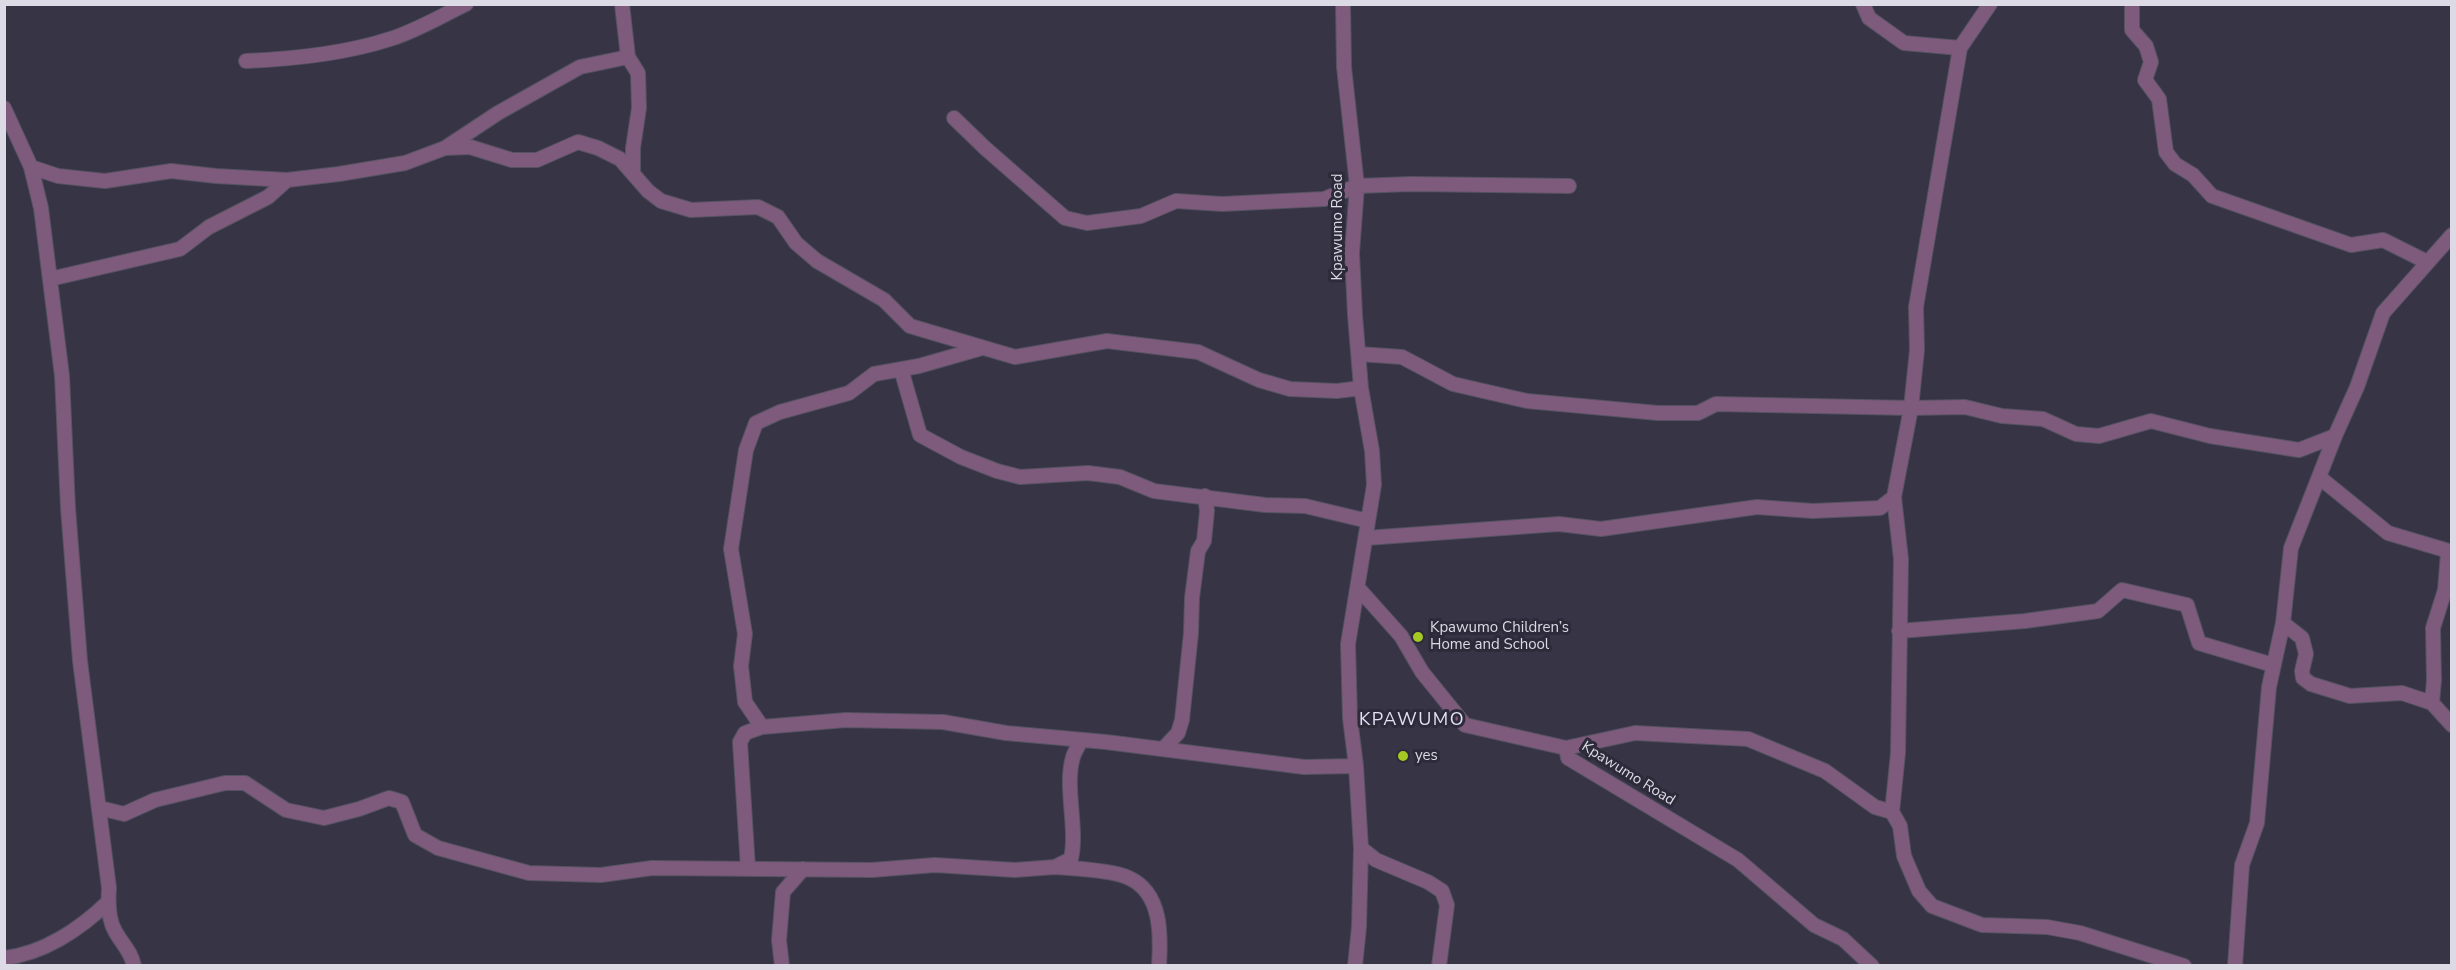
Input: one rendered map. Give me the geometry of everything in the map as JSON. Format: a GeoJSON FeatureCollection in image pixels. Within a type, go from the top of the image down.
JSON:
{"type":"FeatureCollection","features":[{"type":"Feature","properties":{"kind":"street"},"geometry":{"type":"LineString","coordinates":[[246,61],[291,59],[336,52],[392,39],[466,4]]}},
{"type":"Feature","properties":{"kind":"street"},"geometry":{"type":"LineString","coordinates":[[622,4],[628,57],[638,73],[639,108],[633,148],[633,172]]}},
{"type":"Feature","properties":{"kind":"street","name":"Kpawumo Road"},"geometry":{"type":"LineString","coordinates":[[1343,4],[1344,67],[1357,186],[1352,254],[1361,388],[1372,451],[1374,485],[1359,589],[1348,644],[1350,717],[1356,766],[1360,848],[1359,927],[1354,966]]}},
{"type":"Feature","properties":{"kind":"street"},"geometry":{"type":"LineString","coordinates":[[1863,4],[1869,18],[1904,43],[1960,48]]}},
{"type":"Feature","properties":{"kind":"street"},"geometry":{"type":"LineString","coordinates":[[1990,4],[1960,48],[1916,306],[1917,350],[1911,408],[1894,497],[1901,560],[1898,753],[1892,812],[1900,826],[1904,856],[1919,891],[1932,906],[1982,925],[2047,927],[2080,933],[2184,966]]}},
{"type":"Feature","properties":{"kind":"street"},"geometry":{"type":"LineString","coordinates":[[2132,4],[2132,30],[2146,46],[2151,62],[2145,80],[2159,99],[2166,152],[2175,164],[2193,175],[2212,196],[2350,245],[2383,240],[2427,262]]}},
{"type":"Feature","properties":{"kind":"street"},"geometry":{"type":"LineString","coordinates":[[31,167],[58,176],[105,182],[171,171],[287,180],[405,163],[445,147],[498,113],[580,67],[628,57]]}},
{"type":"Feature","properties":{"kind":"street"},"geometry":{"type":"LineString","coordinates":[[4,108],[31,167],[41,208],[62,376],[68,508],[80,661],[109,888],[107,903],[113,929],[131,953],[134,966]]}},
{"type":"Feature","properties":{"kind":"street"},"geometry":{"type":"LineString","coordinates":[[954,118],[1065,218],[1087,223],[1141,216],[1176,201],[1222,204],[1324,199],[1357,186],[1411,184],[1569,186]]}},
{"type":"Feature","properties":{"kind":"street"},"geometry":{"type":"LineString","coordinates":[[445,147],[470,147],[512,160],[537,160],[578,142],[598,148],[620,159],[648,192],[661,201],[691,210],[758,207],[778,217],[796,243],[817,261],[884,300],[910,326],[1014,357],[1107,341],[1198,352],[1260,380],[1290,389],[1337,391],[1361,388]]}},
{"type":"Feature","properties":{"kind":"street"},"geometry":{"type":"LineString","coordinates":[[50,279],[180,249],[209,227],[268,197],[287,180]]}},
{"type":"Feature","properties":{"kind":"street"},"geometry":{"type":"LineString","coordinates":[[2235,966],[2242,865],[2257,823],[2269,687],[2283,623],[2291,549],[2335,436],[2357,387],[2383,313],[2451,235]]}},
{"type":"Feature","properties":{"kind":"street"},"geometry":{"type":"LineString","coordinates":[[762,727],[745,702],[741,666],[745,634],[731,549],[746,450],[756,423],[780,412],[849,393],[874,374],[982,348]]}},
{"type":"Feature","properties":{"kind":"street"},"geometry":{"type":"LineString","coordinates":[[1359,354],[1402,357],[1453,384],[1527,400],[1658,413],[1698,413],[1716,404],[1965,407],[2002,416],[2043,419],[2076,434],[2099,436],[2151,421],[2210,436],[2299,450],[2335,436]]}},
{"type":"Feature","properties":{"kind":"street"},"geometry":{"type":"LineString","coordinates":[[901,369],[920,435],[961,457],[997,471],[1020,477],[1088,473],[1120,477],[1154,491],[1204,496],[1264,506],[1305,507],[1368,521]]}},
{"type":"Feature","properties":{"kind":"street"},"geometry":{"type":"LineString","coordinates":[[2319,477],[2388,533],[2450,552],[2445,590],[2433,628],[2432,703]]}},
{"type":"Feature","properties":{"kind":"street"},"geometry":{"type":"LineString","coordinates":[[1163,749],[1178,733],[1182,720],[1191,633],[1192,598],[1198,552],[1204,541],[1207,511],[1204,496]]}},
{"type":"Feature","properties":{"kind":"street"},"geometry":{"type":"LineString","coordinates":[[1366,538],[1559,524],[1601,529],[1757,507],[1813,511],[1880,508],[1894,497]]}},
{"type":"Feature","properties":{"kind":"street","name":"Kpawumo Road"},"geometry":{"type":"LineString","coordinates":[[1359,589],[1384,614],[1401,636],[1422,672],[1465,725],[1566,748],[1568,758],[1738,860],[1814,925],[1843,939],[1872,966]]}},
{"type":"Feature","properties":{"kind":"street"},"geometry":{"type":"LineString","coordinates":[[1899,631],[2025,621],[2098,611],[2122,590],[2187,605],[2199,643],[2273,665]]}},
{"type":"Feature","properties":{"kind":"street"},"geometry":{"type":"LineString","coordinates":[[2283,623],[2302,638],[2306,654],[2302,670],[2304,678],[2310,684],[2350,696],[2402,693],[2432,703],[2451,725]]}},
{"type":"Feature","properties":{"kind":"street"},"geometry":{"type":"LineString","coordinates":[[748,868],[740,742],[745,733],[762,727],[846,720],[943,722],[1006,733],[1163,749],[1304,767],[1356,766]]}},
{"type":"Feature","properties":{"kind":"street"},"geometry":{"type":"LineString","coordinates":[[1566,748],[1635,733],[1748,739],[1825,771],[1875,807],[1892,812]]}},
{"type":"Feature","properties":{"kind":"street"},"geometry":{"type":"LineString","coordinates":[[1055,867],[1071,859],[1074,844],[1072,758],[1081,740]]}},
{"type":"Feature","properties":{"kind":"street"},"geometry":{"type":"LineString","coordinates":[[100,808],[124,814],[155,800],[225,783],[245,783],[286,810],[324,818],[389,798],[402,802],[415,835],[430,844],[529,873],[601,875],[652,868],[872,870],[935,865],[1015,870],[1055,867],[1129,878],[1150,894],[1159,922],[1160,966]]}},
{"type":"Feature","properties":{"kind":"street"},"geometry":{"type":"LineString","coordinates":[[1360,848],[1376,860],[1428,882],[1443,891],[1447,905],[1439,966]]}},
{"type":"Feature","properties":{"kind":"street"},"geometry":{"type":"LineString","coordinates":[[782,966],[778,940],[783,892],[803,869]]}},
{"type":"Feature","properties":{"kind":"street"},"geometry":{"type":"LineString","coordinates":[[4,958],[15,957],[57,940],[84,925],[107,903]]}},
{"type":"Feature","properties":{"kind":"place","name":"Kpawumo Children’s Home and School"},"geometry":{"type":"Point","coordinates":[1418,637]}},
{"type":"Feature","properties":{"kind":"place","name":"yes"},"geometry":{"type":"Point","coordinates":[1403,756]}},
{"type":"Feature","properties":{"kind":"district","name":"KPAWUMO"},"geometry":{"type":"Point","coordinates":[1412,721]}}]}
